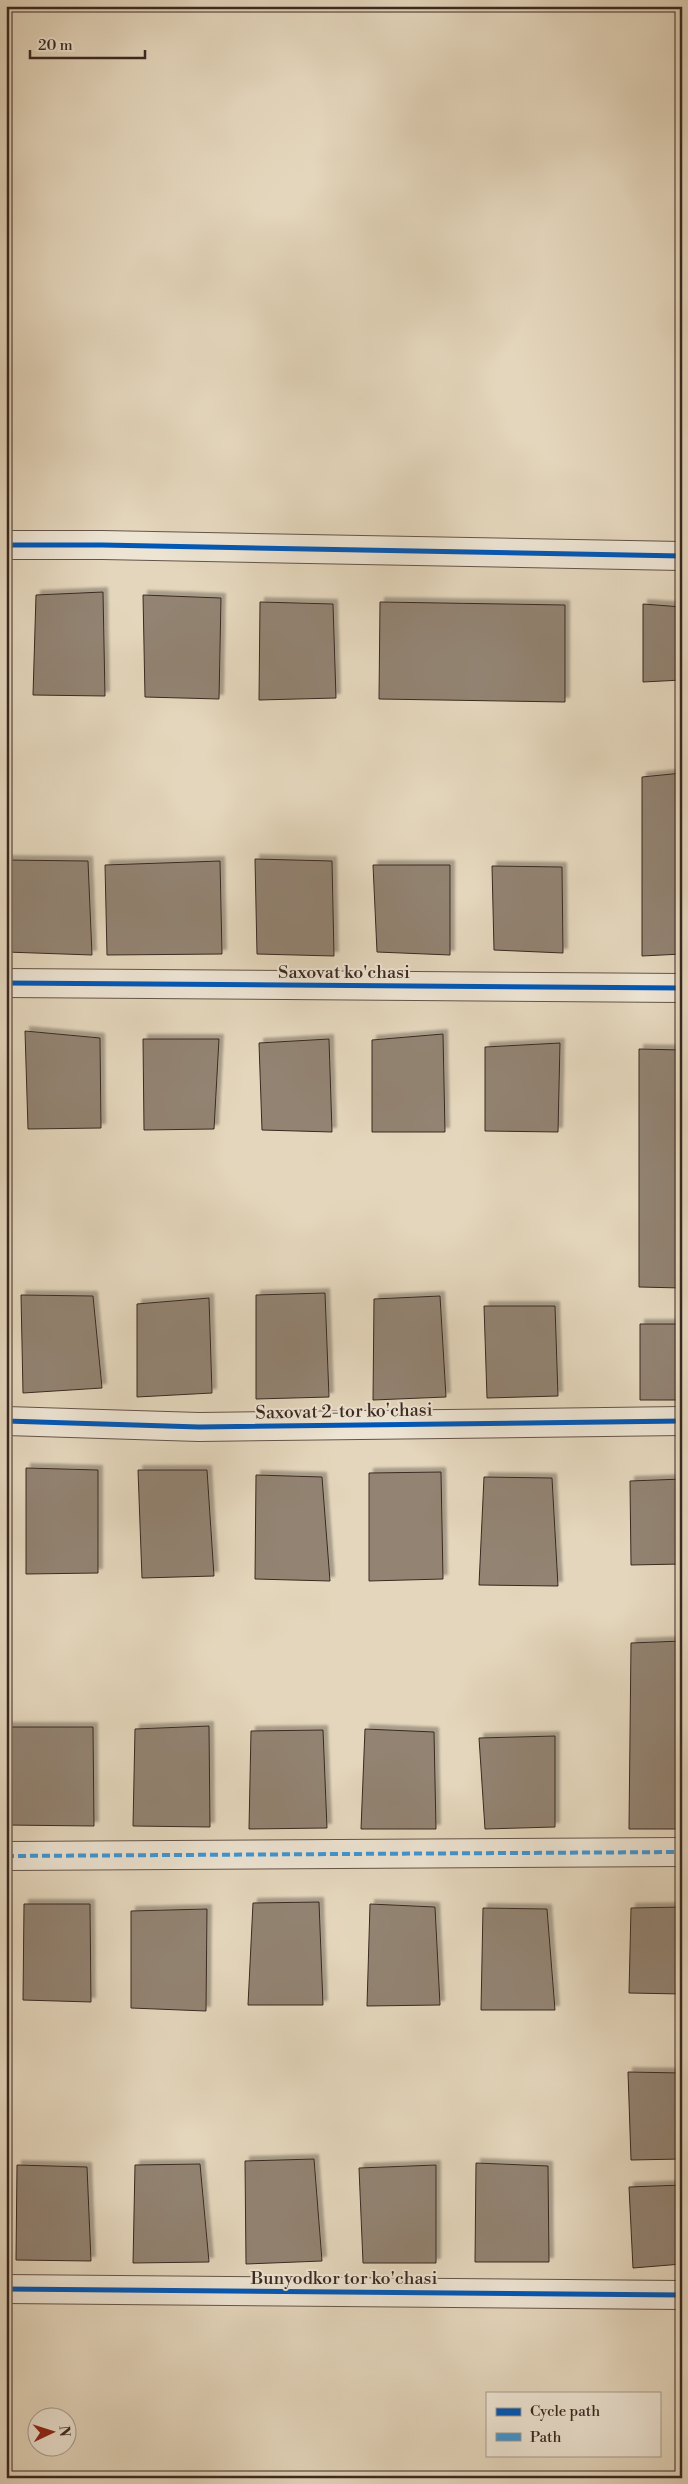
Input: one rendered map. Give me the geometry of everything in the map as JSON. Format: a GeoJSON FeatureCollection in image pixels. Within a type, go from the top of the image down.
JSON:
{"type":"FeatureCollection","features":[{"type":"Feature","properties":{"kind":"street"},"geometry":{"type":"LineString","coordinates":[[6,545],[102,544],[682,556]]}},
{"type":"Feature","properties":{"kind":"street","name":"Saxovat ko'chasi"},"geometry":{"type":"LineString","coordinates":[[6,983],[682,988]]}},
{"type":"Feature","properties":{"kind":"street","name":"Saxovat 2-tor ko'chasi"},"geometry":{"type":"LineString","coordinates":[[6,1421],[199,1427],[682,1421]]}},
{"type":"Feature","properties":{"kind":"street"},"geometry":{"type":"LineString","coordinates":[[6,1856],[682,1852]]}},
{"type":"Feature","properties":{"kind":"street","name":"Bunyodkor tor ko'chasi"},"geometry":{"type":"LineString","coordinates":[[6,2290],[682,2295]]}},
{"type":"Feature","properties":{"kind":"building"},"geometry":{"type":"Polygon","coordinates":[[[103,592],[105,696],[33,695],[36,595],[103,592]]]}},
{"type":"Feature","properties":{"kind":"building"},"geometry":{"type":"Polygon","coordinates":[[[143,595],[221,598],[219,699],[145,697],[143,595]]]}},
{"type":"Feature","properties":{"kind":"building"},"geometry":{"type":"Polygon","coordinates":[[[260,602],[333,604],[336,698],[259,700],[260,602]]]}},
{"type":"Feature","properties":{"kind":"building"},"geometry":{"type":"Polygon","coordinates":[[[380,602],[565,605],[565,702],[379,699],[380,602]]]}},
{"type":"Feature","properties":{"kind":"building"},"geometry":{"type":"Polygon","coordinates":[[[643,604],[682,607],[682,680],[643,682],[643,604]]]}},
{"type":"Feature","properties":{"kind":"building"},"geometry":{"type":"Polygon","coordinates":[[[682,773],[682,954],[642,956],[642,777],[682,773]]]}},
{"type":"Feature","properties":{"kind":"building"},"geometry":{"type":"Polygon","coordinates":[[[255,859],[332,861],[334,956],[257,954],[255,859]]]}},
{"type":"Feature","properties":{"kind":"building"},"geometry":{"type":"Polygon","coordinates":[[[6,860],[88,861],[92,955],[6,952],[6,860]]]}},
{"type":"Feature","properties":{"kind":"building"},"geometry":{"type":"Polygon","coordinates":[[[220,861],[222,954],[107,955],[105,865],[220,861]]]}},
{"type":"Feature","properties":{"kind":"building"},"geometry":{"type":"Polygon","coordinates":[[[373,865],[450,865],[450,955],[377,952],[373,865]]]}},
{"type":"Feature","properties":{"kind":"building"},"geometry":{"type":"Polygon","coordinates":[[[492,866],[562,867],[563,953],[494,950],[492,866]]]}},
{"type":"Feature","properties":{"kind":"building"},"geometry":{"type":"Polygon","coordinates":[[[25,1031],[100,1038],[101,1128],[28,1129],[25,1031]]]}},
{"type":"Feature","properties":{"kind":"building"},"geometry":{"type":"Polygon","coordinates":[[[443,1034],[445,1132],[372,1132],[372,1040],[443,1034]]]}},
{"type":"Feature","properties":{"kind":"building"},"geometry":{"type":"Polygon","coordinates":[[[143,1039],[219,1039],[214,1129],[144,1130],[143,1039]]]}},
{"type":"Feature","properties":{"kind":"building"},"geometry":{"type":"Polygon","coordinates":[[[329,1039],[332,1132],[262,1130],[259,1043],[329,1039]]]}},
{"type":"Feature","properties":{"kind":"building"},"geometry":{"type":"Polygon","coordinates":[[[560,1043],[558,1132],[485,1131],[485,1047],[560,1043]]]}},
{"type":"Feature","properties":{"kind":"building"},"geometry":{"type":"Polygon","coordinates":[[[639,1049],[682,1050],[682,1288],[639,1287],[639,1049]]]}},
{"type":"Feature","properties":{"kind":"building"},"geometry":{"type":"Polygon","coordinates":[[[325,1293],[329,1397],[256,1399],[256,1295],[325,1293]]]}},
{"type":"Feature","properties":{"kind":"building"},"geometry":{"type":"Polygon","coordinates":[[[21,1295],[93,1296],[102,1388],[23,1393],[21,1295]]]}},
{"type":"Feature","properties":{"kind":"building"},"geometry":{"type":"Polygon","coordinates":[[[440,1296],[446,1397],[373,1400],[374,1299],[440,1296]]]}},
{"type":"Feature","properties":{"kind":"building"},"geometry":{"type":"Polygon","coordinates":[[[209,1298],[212,1393],[137,1397],[137,1304],[209,1298]]]}},
{"type":"Feature","properties":{"kind":"building"},"geometry":{"type":"Polygon","coordinates":[[[484,1306],[555,1306],[558,1396],[487,1398],[484,1306]]]}},
{"type":"Feature","properties":{"kind":"building"},"geometry":{"type":"Polygon","coordinates":[[[640,1324],[682,1324],[682,1400],[640,1400],[640,1324]]]}},
{"type":"Feature","properties":{"kind":"building"},"geometry":{"type":"Polygon","coordinates":[[[26,1468],[98,1470],[98,1573],[26,1574],[26,1468]]]}},
{"type":"Feature","properties":{"kind":"building"},"geometry":{"type":"Polygon","coordinates":[[[138,1470],[207,1470],[214,1576],[142,1578],[138,1470]]]}},
{"type":"Feature","properties":{"kind":"building"},"geometry":{"type":"Polygon","coordinates":[[[441,1472],[443,1579],[369,1581],[369,1473],[441,1472]]]}},
{"type":"Feature","properties":{"kind":"building"},"geometry":{"type":"Polygon","coordinates":[[[256,1475],[322,1477],[330,1581],[255,1579],[256,1475]]]}},
{"type":"Feature","properties":{"kind":"building"},"geometry":{"type":"Polygon","coordinates":[[[484,1477],[552,1478],[558,1586],[479,1585],[484,1477]]]}},
{"type":"Feature","properties":{"kind":"building"},"geometry":{"type":"Polygon","coordinates":[[[682,1479],[682,1564],[631,1565],[630,1481],[682,1479]]]}},
{"type":"Feature","properties":{"kind":"building"},"geometry":{"type":"Polygon","coordinates":[[[682,1641],[682,1829],[629,1829],[631,1643],[682,1641]]]}},
{"type":"Feature","properties":{"kind":"building"},"geometry":{"type":"Polygon","coordinates":[[[209,1726],[210,1827],[133,1826],[135,1729],[209,1726]]]}},
{"type":"Feature","properties":{"kind":"building"},"geometry":{"type":"Polygon","coordinates":[[[6,1727],[93,1727],[94,1826],[6,1825],[6,1727]]]}},
{"type":"Feature","properties":{"kind":"building"},"geometry":{"type":"Polygon","coordinates":[[[365,1729],[434,1732],[436,1829],[361,1829],[365,1729]]]}},
{"type":"Feature","properties":{"kind":"building"},"geometry":{"type":"Polygon","coordinates":[[[323,1730],[327,1828],[249,1829],[251,1731],[323,1730]]]}},
{"type":"Feature","properties":{"kind":"building"},"geometry":{"type":"Polygon","coordinates":[[[555,1736],[555,1827],[485,1829],[479,1738],[555,1736]]]}},
{"type":"Feature","properties":{"kind":"building"},"geometry":{"type":"Polygon","coordinates":[[[319,1902],[323,2005],[248,2005],[253,1903],[319,1902]]]}},
{"type":"Feature","properties":{"kind":"building"},"geometry":{"type":"Polygon","coordinates":[[[24,1904],[90,1904],[91,2002],[23,2000],[24,1904]]]}},
{"type":"Feature","properties":{"kind":"building"},"geometry":{"type":"Polygon","coordinates":[[[370,1904],[435,1907],[440,2005],[367,2006],[370,1904]]]}},
{"type":"Feature","properties":{"kind":"building"},"geometry":{"type":"Polygon","coordinates":[[[682,1907],[682,1994],[629,1993],[631,1908],[682,1907]]]}},
{"type":"Feature","properties":{"kind":"building"},"geometry":{"type":"Polygon","coordinates":[[[483,1908],[547,1909],[555,2010],[481,2010],[483,1908]]]}},
{"type":"Feature","properties":{"kind":"building"},"geometry":{"type":"Polygon","coordinates":[[[207,1909],[206,2011],[131,2008],[131,1911],[207,1909]]]}},
{"type":"Feature","properties":{"kind":"building"},"geometry":{"type":"Polygon","coordinates":[[[628,2072],[682,2073],[682,2159],[631,2160],[628,2072]]]}},
{"type":"Feature","properties":{"kind":"building"},"geometry":{"type":"Polygon","coordinates":[[[314,2159],[322,2261],[246,2264],[245,2161],[314,2159]]]}},
{"type":"Feature","properties":{"kind":"building"},"geometry":{"type":"Polygon","coordinates":[[[476,2163],[548,2166],[549,2262],[475,2262],[476,2163]]]}},
{"type":"Feature","properties":{"kind":"building"},"geometry":{"type":"Polygon","coordinates":[[[200,2164],[209,2262],[133,2263],[135,2165],[200,2164]]]}},
{"type":"Feature","properties":{"kind":"building"},"geometry":{"type":"Polygon","coordinates":[[[17,2165],[87,2167],[91,2261],[16,2260],[17,2165]]]}},
{"type":"Feature","properties":{"kind":"building"},"geometry":{"type":"Polygon","coordinates":[[[436,2165],[436,2263],[363,2263],[359,2168],[436,2165]]]}},
{"type":"Feature","properties":{"kind":"building"},"geometry":{"type":"Polygon","coordinates":[[[682,2185],[682,2264],[633,2268],[629,2187],[682,2185]]]}},
{"type":"Feature","properties":{"kind":"marked path"},"geometry":{"type":"LineString","coordinates":[[6,1856],[682,1852]]}},
{"type":"Feature","properties":{"kind":"cycle path"},"geometry":{"type":"LineString","coordinates":[[6,545],[102,545],[682,556]]}},
{"type":"Feature","properties":{"kind":"cycle path"},"geometry":{"type":"LineString","coordinates":[[6,983],[682,988]]}},
{"type":"Feature","properties":{"kind":"cycle path"},"geometry":{"type":"LineString","coordinates":[[6,1421],[199,1427],[682,1421]]}},
{"type":"Feature","properties":{"kind":"cycle path"},"geometry":{"type":"LineString","coordinates":[[6,2289],[682,2295]]}}]}
